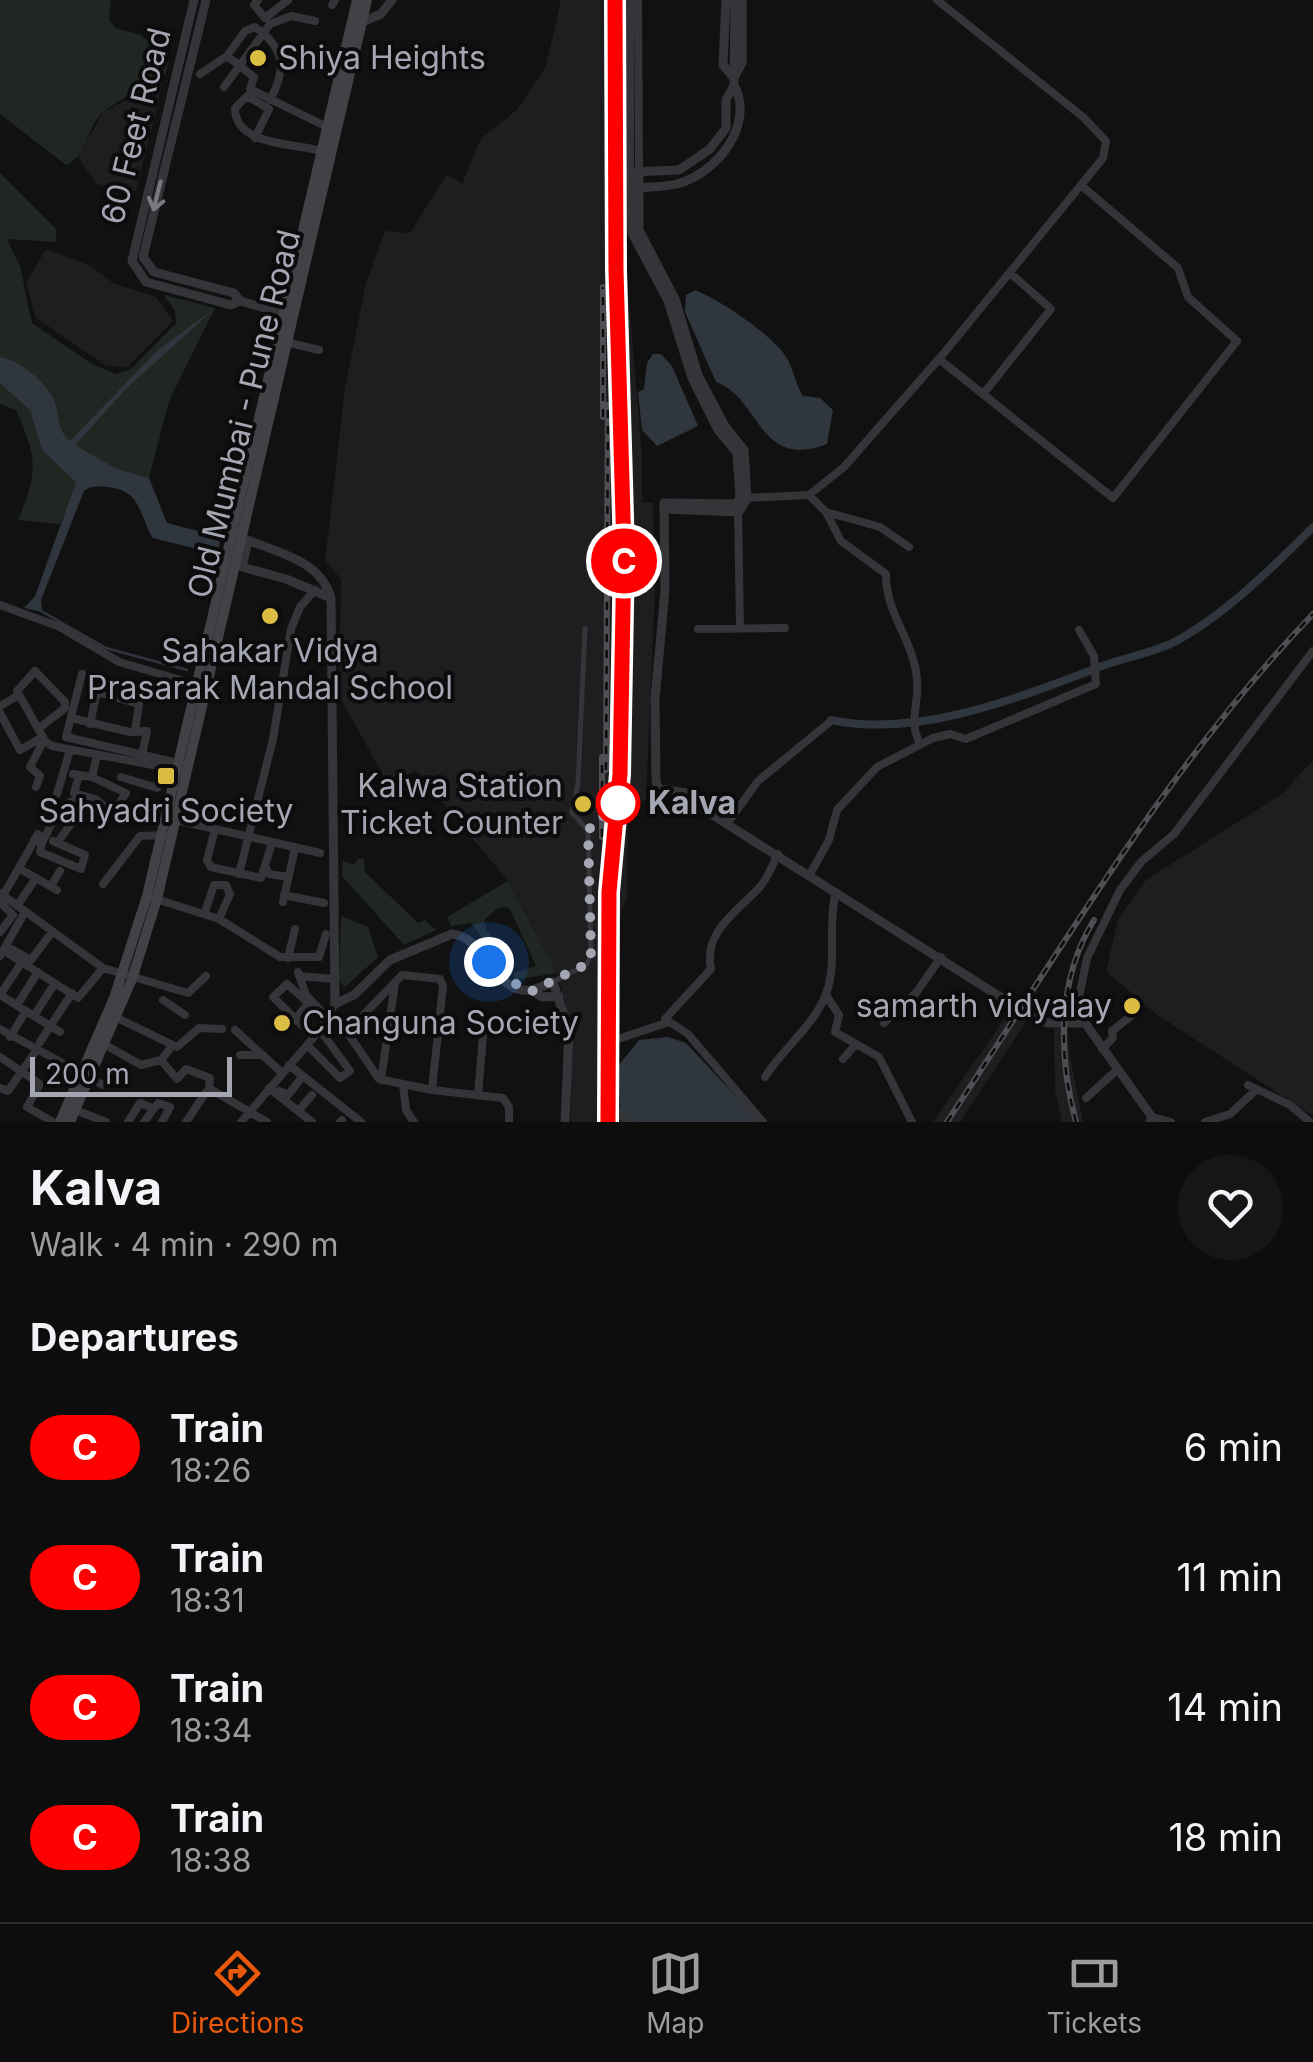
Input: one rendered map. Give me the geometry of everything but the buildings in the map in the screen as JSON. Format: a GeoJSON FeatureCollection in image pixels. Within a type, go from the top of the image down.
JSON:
{"type":"FeatureCollection","features":[{"type":"Feature","properties":{"kind":"main road","name":"Old Mumbai - Pune Road"},"geometry":{"type":"LineString","coordinates":[[200,685],[237,570],[240,538],[288,315],[367,0]]}},
{"type":"Feature","properties":{"kind":"main road","name":"Old Mumbai - Pune Road"},"geometry":{"type":"LineString","coordinates":[[318,187],[322,151],[356,4]]}},
{"type":"Feature","properties":{"kind":"main road","name":"Old Mumbai - Pune Road"},"geometry":{"type":"LineString","coordinates":[[70,1122],[71,1108],[127,977],[152,898],[200,685],[290,344],[288,315]]}},
{"type":"Feature","properties":{"kind":"main road","name":"Old Mumbai - Pune Road"},"geometry":{"type":"LineString","coordinates":[[56,1122],[71,1108]]}},
{"type":"Feature","properties":{"kind":"street","name":"60 Feet Road"},"geometry":{"type":"LineString","coordinates":[[194,0],[145,264],[154,272],[234,292],[240,300],[288,315]]}},
{"type":"Feature","properties":{"kind":"street","name":"60 Feet Road"},"geometry":{"type":"LineString","coordinates":[[206,0],[183,64],[132,250],[137,273],[146,282],[231,305],[240,300]]}},
{"type":"Feature","properties":{"kind":"street"},"geometry":{"type":"LineString","coordinates":[[258,0],[254,5],[265,18],[288,0]]}},
{"type":"Feature","properties":{"kind":"street"},"geometry":{"type":"LineString","coordinates":[[344,0],[356,4]]}},
{"type":"Feature","properties":{"kind":"street"},"geometry":{"type":"LineString","coordinates":[[362,22],[381,14],[392,0]]}},
{"type":"Feature","properties":{"kind":"street"},"geometry":{"type":"LineString","coordinates":[[630,0],[635,172]]}},
{"type":"Feature","properties":{"kind":"street"},"geometry":{"type":"LineString","coordinates":[[638,0],[632,232],[668,301],[692,378],[718,430],[737,453],[740,628]]}},
{"type":"Feature","properties":{"kind":"street"},"geometry":{"type":"LineString","coordinates":[[634,188],[678,184],[696,176],[724,152],[739,128],[743,112],[734,81],[723,65],[726,0]]}},
{"type":"Feature","properties":{"kind":"street"},"geometry":{"type":"LineString","coordinates":[[635,172],[679,170],[710,150],[726,128],[726,100],[742,63],[738,0]]}},
{"type":"Feature","properties":{"kind":"street"},"geometry":{"type":"LineString","coordinates":[[937,0],[1103,137],[1103,158],[939,359],[844,467],[810,495],[664,506],[665,590],[655,699],[656,781],[658,789],[695,794],[699,806],[1024,1012],[1048,1023],[1085,1023],[1151,1120],[1170,1122]]}},
{"type":"Feature","properties":{"kind":"street"},"geometry":{"type":"LineString","coordinates":[[224,87],[242,68],[264,33],[281,18],[315,20]]}},
{"type":"Feature","properties":{"kind":"street"},"geometry":{"type":"LineString","coordinates":[[200,74],[227,56],[249,27],[275,41],[283,70],[270,100]]}},
{"type":"Feature","properties":{"kind":"street"},"geometry":{"type":"LineString","coordinates":[[227,56],[254,77],[250,88],[327,127]]}},
{"type":"Feature","properties":{"kind":"street"},"geometry":{"type":"LineString","coordinates":[[255,138],[270,111],[247,96],[236,103],[235,115],[241,129],[255,138],[322,151]]}},
{"type":"Feature","properties":{"kind":"street"},"geometry":{"type":"LineString","coordinates":[[939,359],[1113,498],[1237,341],[1188,297],[1178,268],[1082,186]]}},
{"type":"Feature","properties":{"kind":"street"},"geometry":{"type":"LineString","coordinates":[[132,250],[144,253]]}},
{"type":"Feature","properties":{"kind":"street"},"geometry":{"type":"LineString","coordinates":[[984,393],[1051,309],[1010,273]]}},
{"type":"Feature","properties":{"kind":"street"},"geometry":{"type":"LineString","coordinates":[[290,344],[318,350]]}},
{"type":"Feature","properties":{"kind":"street"},"geometry":{"type":"LineString","coordinates":[[810,495],[826,512],[841,541],[886,574],[890,608],[918,681],[912,716],[920,744]]}},
{"type":"Feature","properties":{"kind":"street"},"geometry":{"type":"LineString","coordinates":[[826,512],[880,526],[909,547]]}},
{"type":"Feature","properties":{"kind":"street"},"geometry":{"type":"LineString","coordinates":[[240,538],[310,566],[326,579],[331,598],[334,978],[334,1004],[322,1028],[241,1122]]}},
{"type":"Feature","properties":{"kind":"street"},"geometry":{"type":"LineString","coordinates":[[237,570],[315,590],[331,598]]}},
{"type":"Feature","properties":{"kind":"street"},"geometry":{"type":"LineString","coordinates":[[239,874],[286,682],[291,629],[300,607],[315,590]]}},
{"type":"Feature","properties":{"kind":"street"},"geometry":{"type":"LineString","coordinates":[[0,605],[60,627],[108,658],[200,685]]}},
{"type":"Feature","properties":{"kind":"street"},"geometry":{"type":"LineString","coordinates":[[532,991],[587,964],[591,953],[588,830],[572,813],[578,784],[586,628]]}},
{"type":"Feature","properties":{"kind":"street"},"geometry":{"type":"LineString","coordinates":[[698,629],[784,628]]}},
{"type":"Feature","properties":{"kind":"street"},"geometry":{"type":"LineString","coordinates":[[809,876],[830,840],[837,810],[877,767],[920,744],[947,734],[966,739],[1093,686],[1098,681],[1096,668],[1079,630]]}},
{"type":"Feature","properties":{"kind":"street"},"geometry":{"type":"LineString","coordinates":[[1074,1022],[1086,958],[1120,890],[1141,862],[1174,834],[1313,650]]}},
{"type":"Feature","properties":{"kind":"street"},"geometry":{"type":"LineString","coordinates":[[19,695],[0,709],[12,726],[20,750],[42,735],[65,708],[65,702],[40,671],[18,685],[19,695],[42,735],[70,750],[181,767]]}},
{"type":"Feature","properties":{"kind":"street"},"geometry":{"type":"LineString","coordinates":[[82,674],[65,732],[69,740],[142,754],[181,767]]}},
{"type":"Feature","properties":{"kind":"street"},"geometry":{"type":"LineString","coordinates":[[90,724],[101,679]]}},
{"type":"Feature","properties":{"kind":"street"},"geometry":{"type":"LineString","coordinates":[[98,692],[139,704],[136,731]]}},
{"type":"Feature","properties":{"kind":"street"},"geometry":{"type":"LineString","coordinates":[[70,718],[147,731],[142,754]]}},
{"type":"Feature","properties":{"kind":"street"},"geometry":{"type":"LineString","coordinates":[[727,824],[758,781],[831,721]]}},
{"type":"Feature","properties":{"kind":"street"},"geometry":{"type":"LineString","coordinates":[[36,787],[40,776],[30,767],[42,735]]}},
{"type":"Feature","properties":{"kind":"street"},"geometry":{"type":"LineString","coordinates":[[70,750],[74,793],[95,799],[113,812],[126,795],[115,781]]}},
{"type":"Feature","properties":{"kind":"street"},"geometry":{"type":"LineString","coordinates":[[92,777],[96,755]]}},
{"type":"Feature","properties":{"kind":"street"},"geometry":{"type":"LineString","coordinates":[[95,799],[115,781],[126,760]]}},
{"type":"Feature","properties":{"kind":"street"},"geometry":{"type":"LineString","coordinates":[[71,773],[157,788],[159,766]]}},
{"type":"Feature","properties":{"kind":"street"},"geometry":{"type":"LineString","coordinates":[[57,794],[71,773]]}},
{"type":"Feature","properties":{"kind":"street"},"geometry":{"type":"LineString","coordinates":[[1,898],[64,804],[83,796],[87,802],[57,843]]}},
{"type":"Feature","properties":{"kind":"street"},"geometry":{"type":"LineString","coordinates":[[64,804],[78,814]]}},
{"type":"Feature","properties":{"kind":"street"},"geometry":{"type":"LineString","coordinates":[[170,819],[320,853]]}},
{"type":"Feature","properties":{"kind":"street"},"geometry":{"type":"LineString","coordinates":[[215,829],[208,864],[239,874],[260,878],[272,843]]}},
{"type":"Feature","properties":{"kind":"street"},"geometry":{"type":"LineString","coordinates":[[103,884],[140,836],[166,835]]}},
{"type":"Feature","properties":{"kind":"street"},"geometry":{"type":"LineString","coordinates":[[40,838],[85,855],[80,868],[40,852],[40,838]]}},
{"type":"Feature","properties":{"kind":"street"},"geometry":{"type":"LineString","coordinates":[[295,848],[284,898],[324,903]]}},
{"type":"Feature","properties":{"kind":"street"},"geometry":{"type":"LineString","coordinates":[[666,1023],[667,1012],[711,969],[709,952],[725,920],[760,887],[778,854]]}},
{"type":"Feature","properties":{"kind":"street"},"geometry":{"type":"LineString","coordinates":[[266,868],[288,877]]}},
{"type":"Feature","properties":{"kind":"street"},"geometry":{"type":"LineString","coordinates":[[20,869],[54,888],[60,871]]}},
{"type":"Feature","properties":{"kind":"street"},"geometry":{"type":"LineString","coordinates":[[6,949],[36,878]]}},
{"type":"Feature","properties":{"kind":"street"},"geometry":{"type":"LineString","coordinates":[[205,912],[214,885],[226,885],[230,894],[219,918]]}},
{"type":"Feature","properties":{"kind":"street"},"geometry":{"type":"LineString","coordinates":[[765,1077],[826,995],[833,946],[830,915],[836,892]]}},
{"type":"Feature","properties":{"kind":"street"},"geometry":{"type":"LineString","coordinates":[[1,898],[104,968],[127,977],[167,990],[191,992],[206,976]]}},
{"type":"Feature","properties":{"kind":"street"},"geometry":{"type":"LineString","coordinates":[[1,898],[12,913],[0,933],[6,949],[22,962],[81,998],[104,968]]}},
{"type":"Feature","properties":{"kind":"street"},"geometry":{"type":"LineString","coordinates":[[152,898],[219,918],[259,946],[288,958],[319,957],[326,934]]}},
{"type":"Feature","properties":{"kind":"street"},"geometry":{"type":"LineString","coordinates":[[288,958],[295,929]]}},
{"type":"Feature","properties":{"kind":"street"},"geometry":{"type":"LineString","coordinates":[[6,949],[31,960],[52,932]]}},
{"type":"Feature","properties":{"kind":"street"},"geometry":{"type":"LineString","coordinates":[[334,1004],[354,995],[396,957],[458,934],[469,940],[502,978],[542,997],[560,996]]}},
{"type":"Feature","properties":{"kind":"street"},"geometry":{"type":"LineString","coordinates":[[396,957],[402,974]]}},
{"type":"Feature","properties":{"kind":"street"},"geometry":{"type":"LineString","coordinates":[[884,1023],[916,993],[941,957]]}},
{"type":"Feature","properties":{"kind":"street"},"geometry":{"type":"LineString","coordinates":[[22,962],[1,998],[60,1032]]}},
{"type":"Feature","properties":{"kind":"street"},"geometry":{"type":"LineString","coordinates":[[16,1005],[38,972]]}},
{"type":"Feature","properties":{"kind":"street"},"geometry":{"type":"LineString","coordinates":[[295,1020],[308,1006],[322,1028],[350,1071],[340,1078],[322,1028],[298,974],[334,978]]}},
{"type":"Feature","properties":{"kind":"street"},"geometry":{"type":"LineString","coordinates":[[346,1032],[402,974]]}},
{"type":"Feature","properties":{"kind":"street"},"geometry":{"type":"LineString","coordinates":[[402,974],[442,982],[432,1090]]}},
{"type":"Feature","properties":{"kind":"street"},"geometry":{"type":"LineString","coordinates":[[553,982],[569,1030],[565,1122]]}},
{"type":"Feature","properties":{"kind":"street"},"geometry":{"type":"LineString","coordinates":[[10,1037],[55,983]]}},
{"type":"Feature","properties":{"kind":"street"},"geometry":{"type":"LineString","coordinates":[[304,999],[288,984],[272,997],[295,1020],[346,1032],[381,1080],[506,1099],[509,1122]]}},
{"type":"Feature","properties":{"kind":"street"},"geometry":{"type":"LineString","coordinates":[[381,1080],[395,984]]}},
{"type":"Feature","properties":{"kind":"street"},"geometry":{"type":"LineString","coordinates":[[157,1014],[167,990]]}},
{"type":"Feature","properties":{"kind":"street"},"geometry":{"type":"LineString","coordinates":[[0,1088],[8,1092],[72,994]]}},
{"type":"Feature","properties":{"kind":"street"},"geometry":{"type":"LineString","coordinates":[[826,995],[839,1016],[835,1032],[881,1060],[912,1122]]}},
{"type":"Feature","properties":{"kind":"street"},"geometry":{"type":"LineString","coordinates":[[163,1000],[185,1016]]}},
{"type":"Feature","properties":{"kind":"street"},"geometry":{"type":"LineString","coordinates":[[1102,1049],[1112,1039],[1112,1030],[1136,1012]]}},
{"type":"Feature","properties":{"kind":"street"},"geometry":{"type":"LineString","coordinates":[[112,1015],[172,1046],[181,1045],[199,1028],[222,1028]]}},
{"type":"Feature","properties":{"kind":"street"},"geometry":{"type":"LineString","coordinates":[[618,1040],[666,1023],[688,1034],[762,1122]]}},
{"type":"Feature","properties":{"kind":"street"},"geometry":{"type":"LineString","coordinates":[[0,1030],[38,1046],[83,1077],[103,1085],[112,1079]]}},
{"type":"Feature","properties":{"kind":"street"},"geometry":{"type":"LineString","coordinates":[[236,1030],[282,1073]]}},
{"type":"Feature","properties":{"kind":"street"},"geometry":{"type":"LineString","coordinates":[[478,1095],[483,1036]]}},
{"type":"Feature","properties":{"kind":"street"},"geometry":{"type":"LineString","coordinates":[[100,1042],[141,1065],[161,1060],[172,1046]]}},
{"type":"Feature","properties":{"kind":"street"},"geometry":{"type":"LineString","coordinates":[[843,1059],[856,1044]]}},
{"type":"Feature","properties":{"kind":"street"},"geometry":{"type":"LineString","coordinates":[[240,1055],[262,1055]]}},
{"type":"Feature","properties":{"kind":"street"},"geometry":{"type":"LineString","coordinates":[[0,1057],[40,1084],[27,1107],[56,1122]]}},
{"type":"Feature","properties":{"kind":"street"},"geometry":{"type":"LineString","coordinates":[[144,1122],[158,1103],[188,1120],[209,1090],[210,1078],[186,1069],[177,1079],[161,1060]]}},
{"type":"Feature","properties":{"kind":"street"},"geometry":{"type":"LineString","coordinates":[[289,1064],[361,1122]]}},
{"type":"Feature","properties":{"kind":"street"},"geometry":{"type":"LineString","coordinates":[[1086,1098],[1118,1069]]}},
{"type":"Feature","properties":{"kind":"street"},"geometry":{"type":"LineString","coordinates":[[271,1086],[286,1095],[304,1076]]}},
{"type":"Feature","properties":{"kind":"street"},"geometry":{"type":"LineString","coordinates":[[402,1084],[406,1110],[414,1122]]}},
{"type":"Feature","properties":{"kind":"street"},"geometry":{"type":"LineString","coordinates":[[271,1086],[312,1122]]}},
{"type":"Feature","properties":{"kind":"street"},"geometry":{"type":"LineString","coordinates":[[1205,1122],[1230,1114],[1252,1088],[1282,1101],[1310,1122]]}},
{"type":"Feature","properties":{"kind":"street"},"geometry":{"type":"LineString","coordinates":[[209,1090],[251,1109],[268,1122]]}},
{"type":"Feature","properties":{"kind":"street"},"geometry":{"type":"LineString","coordinates":[[298,1111],[312,1095]]}},
{"type":"Feature","properties":{"kind":"street"},"geometry":{"type":"LineString","coordinates":[[128,1122],[140,1103],[152,1108]]}},
{"type":"Feature","properties":{"kind":"street"},"geometry":{"type":"LineString","coordinates":[[162,1122],[170,1107]]}},
{"type":"Feature","properties":{"kind":"street"},"geometry":{"type":"LineString","coordinates":[[71,1108],[106,1122]]}},
{"type":"Feature","properties":{"kind":"street"},"geometry":{"type":"LineString","coordinates":[[618,1112],[628,1122]]}},
{"type":"Feature","properties":{"kind":"shaded area"},"geometry":{"type":"Polygon","coordinates":[[[0,0],[111,0],[109,19],[115,28],[141,35],[169,62],[164,78],[152,77],[102,113],[79,155],[66,165],[0,114],[0,0]]]}},
{"type":"Feature","properties":{"kind":"shaded area"},"geometry":{"type":"Polygon","coordinates":[[[561,0],[625,0],[626,269],[642,455],[642,502],[653,503],[655,591],[646,800],[628,804],[627,898],[618,920],[618,1122],[571,1122],[571,1024],[557,973],[508,881],[416,771],[387,782],[339,696],[341,579],[325,561],[345,388],[366,283],[385,231],[410,233],[447,174],[462,184],[481,138],[517,110],[546,66],[561,0]]]}},
{"type":"Feature","properties":{"kind":"shaded area"},"geometry":{"type":"Polygon","coordinates":[[[152,76],[164,78],[136,191],[96,184],[78,157],[103,112],[128,99],[152,76]]]}},
{"type":"Feature","properties":{"kind":"shaded area"},"geometry":{"type":"Polygon","coordinates":[[[0,173],[56,229],[56,242],[7,239],[20,266],[32,323],[92,364],[116,374],[131,369],[176,323],[175,311],[164,295],[215,308],[169,401],[149,478],[116,468],[106,486],[75,489],[60,524],[18,520],[30,489],[33,465],[16,410],[0,404],[0,173]]]}},
{"type":"Feature","properties":{"kind":"shaded area"},"geometry":{"type":"Polygon","coordinates":[[[46,249],[91,266],[113,283],[156,297],[173,321],[128,367],[106,366],[35,317],[26,283],[46,249]]]}},
{"type":"Feature","properties":{"kind":"shaded area"},"geometry":{"type":"Polygon","coordinates":[[[695,290],[732,310],[772,340],[788,360],[803,396],[820,398],[833,410],[827,444],[804,450],[787,448],[762,429],[731,390],[716,382],[685,312],[686,295],[695,290]]]}},
{"type":"Feature","properties":{"kind":"shaded area"},"geometry":{"type":"Polygon","coordinates":[[[215,308],[127,388],[75,445],[115,468],[149,478],[167,523],[221,537],[217,554],[153,538],[133,498],[118,489],[92,487],[84,491],[41,600],[42,612],[24,608],[35,596],[76,482],[42,450],[30,410],[0,383],[0,357],[22,366],[47,389],[55,402],[62,431],[70,441],[158,350],[215,308]]]}},
{"type":"Feature","properties":{"kind":"shaded area"},"geometry":{"type":"Polygon","coordinates":[[[653,354],[661,354],[672,366],[698,426],[657,446],[642,430],[638,392],[644,389],[647,363],[653,354]]]}},
{"type":"Feature","properties":{"kind":"shaded area"},"geometry":{"type":"Polygon","coordinates":[[[1313,760],[1313,1116],[1156,1014],[1106,971],[1119,917],[1146,880],[1282,794],[1313,760]]]}},
{"type":"Feature","properties":{"kind":"shaded area"},"geometry":{"type":"Polygon","coordinates":[[[358,858],[364,859],[365,872],[418,923],[425,920],[436,930],[404,945],[342,876],[343,861],[354,865],[358,858]]]}},
{"type":"Feature","properties":{"kind":"shaded area"},"geometry":{"type":"Polygon","coordinates":[[[508,881],[557,973],[513,980],[515,973],[536,966],[509,907],[498,908],[484,920],[487,931],[513,962],[505,969],[471,923],[451,926],[447,917],[508,881]]]}},
{"type":"Feature","properties":{"kind":"shaded area"},"geometry":{"type":"Polygon","coordinates":[[[341,916],[368,927],[378,957],[345,987],[339,981],[341,916]]]}},
{"type":"Feature","properties":{"kind":"shaded area"},"geometry":{"type":"Polygon","coordinates":[[[1010,1011],[1027,1020],[960,1122],[933,1122],[1010,1011]]]}},
{"type":"Feature","properties":{"kind":"shaded area"},"geometry":{"type":"Polygon","coordinates":[[[1068,1027],[1083,1122],[1062,1122],[1055,1090],[1054,1028],[1068,1027]]]}},
{"type":"Feature","properties":{"kind":"shaded area"},"geometry":{"type":"Polygon","coordinates":[[[668,1037],[686,1043],[760,1122],[633,1122],[620,1110],[618,1066],[639,1040],[668,1037]]]}},
{"type":"Feature","properties":{"kind":"waterway"},"geometry":{"type":"LineString","coordinates":[[831,720],[900,724],[935,719],[1005,701],[1160,648],[1197,629],[1232,602],[1313,527]]}},
{"type":"Feature","properties":{"kind":"waterway"},"geometry":{"type":"LineString","coordinates":[[41,611],[106,648],[187,670]]}},
{"type":"Feature","properties":{"kind":"railway"},"geometry":{"type":"LineString","coordinates":[[608,1122],[609,892],[620,774],[625,489],[616,270],[615,0]]}},
{"type":"Feature","properties":{"kind":"railway"},"geometry":{"type":"LineString","coordinates":[[603,287],[603,417]]}},
{"type":"Feature","properties":{"kind":"railway"},"geometry":{"type":"LineString","coordinates":[[606,770],[608,405]]}},
{"type":"Feature","properties":{"kind":"railway"},"geometry":{"type":"LineString","coordinates":[[947,1122],[1164,795],[1260,672],[1313,614]]}},
{"type":"Feature","properties":{"kind":"railway"},"geometry":{"type":"LineString","coordinates":[[602,757],[602,837]]}},
{"type":"Feature","properties":{"kind":"railway"},"geometry":{"type":"LineString","coordinates":[[1076,1122],[1066,1071],[1064,1019],[1073,968],[1094,920]]}},
{"type":"Feature","properties":{"kind":"train","name":"C"},"geometry":{"type":"LineString","coordinates":[[608,1122],[609,892],[620,774],[624,552],[616,270],[615,0]]}},
{"type":"Feature","properties":{"kind":"place","name":"Shiya Heights"},"geometry":{"type":"Point","coordinates":[258,58]}},
{"type":"Feature","properties":{"kind":"place","name":"Sahakar Vidya Prasarak Mandal School"},"geometry":{"type":"Point","coordinates":[270,616]}},
{"type":"Feature","properties":{"kind":"place","name":"Sahyadri Society"},"geometry":{"type":"Point","coordinates":[166,776]}},
{"type":"Feature","properties":{"kind":"place","name":"Kalva"},"geometry":{"type":"Point","coordinates":[618,803]}},
{"type":"Feature","properties":{"kind":"place","name":"Kalwa Station Ticket Counter"},"geometry":{"type":"Point","coordinates":[583,804]}},
{"type":"Feature","properties":{"kind":"place","name":"samarth vidyalay"},"geometry":{"type":"Point","coordinates":[1132,1006]}},
{"type":"Feature","properties":{"kind":"place","name":"Changuna Society"},"geometry":{"type":"Point","coordinates":[282,1023]}},
{"type":"Feature","properties":{"kind":"route"},"geometry":{"type":"LineString","coordinates":[[489,962],[502,978],[532,991],[587,964],[591,953],[588,830],[618,803]]}}]}
